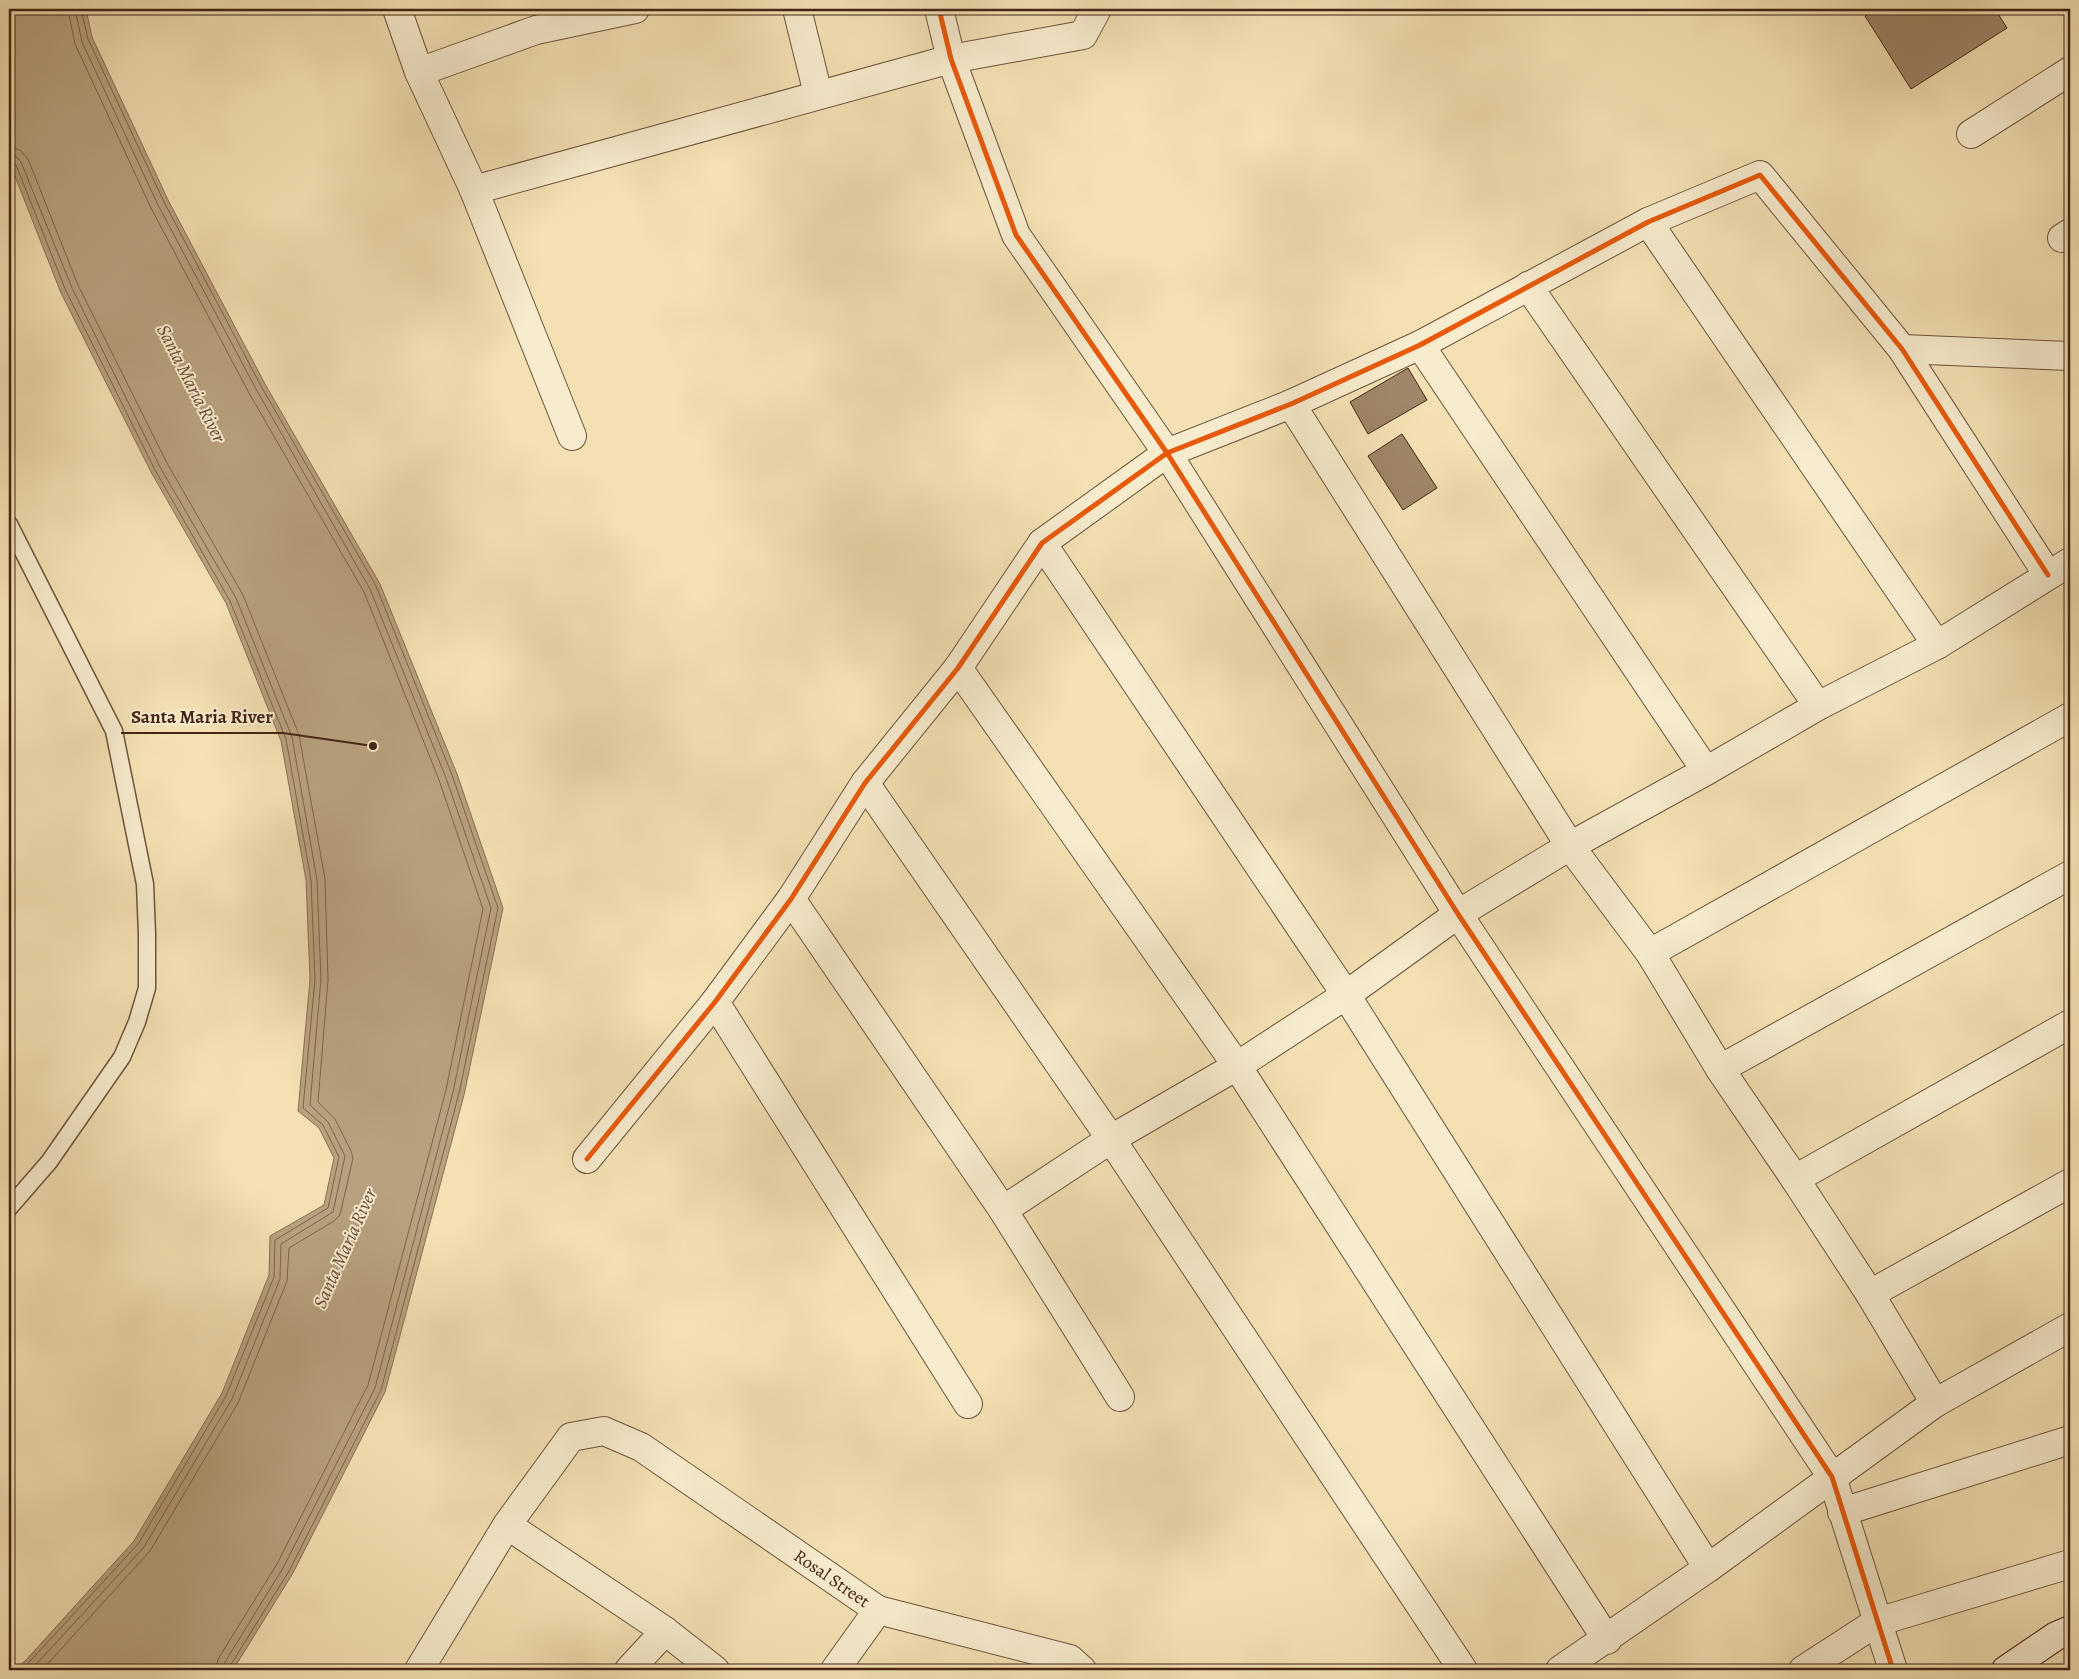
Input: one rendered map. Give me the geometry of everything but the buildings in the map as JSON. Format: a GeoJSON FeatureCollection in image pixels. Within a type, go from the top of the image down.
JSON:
{"type":"FeatureCollection","features":[{"type":"Feature","properties":{"kind":"street"},"geometry":{"type":"LineString","coordinates":[[397,9],[419,72],[474,190],[572,436]]}},
{"type":"Feature","properties":{"kind":"street"},"geometry":{"type":"LineString","coordinates":[[419,72],[533,19],[635,9]]}},
{"type":"Feature","properties":{"kind":"street"},"geometry":{"type":"LineString","coordinates":[[797,9],[818,94]]}},
{"type":"Feature","properties":{"kind":"street"},"geometry":{"type":"LineString","coordinates":[[939,9],[951,59],[1016,235],[1168,453],[1458,914],[1832,1477],[1893,1670]]}},
{"type":"Feature","properties":{"kind":"street"},"geometry":{"type":"LineString","coordinates":[[474,190],[951,59],[1083,35],[1096,9]]}},
{"type":"Feature","properties":{"kind":"street"},"geometry":{"type":"LineString","coordinates":[[1971,134],[2070,71]]}},
{"type":"Feature","properties":{"kind":"street"},"geometry":{"type":"LineString","coordinates":[[587,1159],[715,1002],[791,900],[865,783],[958,668],[1042,543],[1168,453],[1291,404],[1420,345],[1648,222],[1760,176],[1902,349],[2059,568],[1937,645],[1818,706],[1706,771],[1570,846],[1458,914],[1346,995],[1237,1066],[1111,1139],[1002,1210]]}},
{"type":"Feature","properties":{"kind":"street"},"geometry":{"type":"LineString","coordinates":[[1648,222],[1937,645]]}},
{"type":"Feature","properties":{"kind":"street"},"geometry":{"type":"LineString","coordinates":[[1528,286],[1818,706]]}},
{"type":"Feature","properties":{"kind":"street"},"geometry":{"type":"LineString","coordinates":[[1420,345],[1706,771]]}},
{"type":"Feature","properties":{"kind":"street"},"geometry":{"type":"LineString","coordinates":[[1902,349],[2070,356]]}},
{"type":"Feature","properties":{"kind":"street"},"geometry":{"type":"LineString","coordinates":[[1291,404],[1570,846],[1650,953],[1720,1069],[1870,1294],[1935,1403]]}},
{"type":"Feature","properties":{"kind":"street"},"geometry":{"type":"LineString","coordinates":[[1042,543],[1346,995],[1708,1568]]}},
{"type":"Feature","properties":{"kind":"street"},"geometry":{"type":"LineString","coordinates":[[958,668],[1237,1066],[1607,1640]]}},
{"type":"Feature","properties":{"kind":"street"},"geometry":{"type":"LineString","coordinates":[[1650,953],[2070,717]]}},
{"type":"Feature","properties":{"kind":"street"},"geometry":{"type":"LineString","coordinates":[[865,783],[1111,1139],[1463,1670]]}},
{"type":"Feature","properties":{"kind":"street"},"geometry":{"type":"LineString","coordinates":[[1720,1069],[2070,875]]}},
{"type":"Feature","properties":{"kind":"street"},"geometry":{"type":"LineString","coordinates":[[791,900],[1002,1210],[1120,1397]]}},
{"type":"Feature","properties":{"kind":"street"},"geometry":{"type":"LineString","coordinates":[[715,1002],[968,1404]]}},
{"type":"Feature","properties":{"kind":"street"},"geometry":{"type":"LineString","coordinates":[[1795,1179],[2070,1024]]}},
{"type":"Feature","properties":{"kind":"street"},"geometry":{"type":"LineString","coordinates":[[1870,1294],[2070,1183]]}},
{"type":"Feature","properties":{"kind":"street"},"geometry":{"type":"LineString","coordinates":[[1560,1670],[1607,1640],[1935,1403],[2070,1328]]}},
{"type":"Feature","properties":{"kind":"street","name":"Rosal Street"},"geometry":{"type":"LineString","coordinates":[[507,1525],[572,1437],[604,1431],[641,1447],[878,1610],[1071,1667]]}},
{"type":"Feature","properties":{"kind":"street"},"geometry":{"type":"LineString","coordinates":[[1842,1512],[2070,1440]]}},
{"type":"Feature","properties":{"kind":"street"},"geometry":{"type":"LineString","coordinates":[[419,1670],[507,1525],[665,1630],[715,1670]]}},
{"type":"Feature","properties":{"kind":"street"},"geometry":{"type":"LineString","coordinates":[[1804,1670],[1878,1622],[2070,1564]]}},
{"type":"Feature","properties":{"kind":"street"},"geometry":{"type":"LineString","coordinates":[[835,1670],[878,1610]]}},
{"type":"Feature","properties":{"kind":"street"},"geometry":{"type":"LineString","coordinates":[[629,1670],[665,1630]]}},
{"type":"Feature","properties":{"kind":"street"},"geometry":{"type":"LineString","coordinates":[[2006,1670],[2056,1636],[2070,1630]]}},
{"type":"Feature","properties":{"kind":"lane"},"geometry":{"type":"LineString","coordinates":[[9,524],[114,731],[145,884],[147,934],[146,988],[137,1022],[122,1057],[49,1162],[9,1208]]}},
{"type":"Feature","properties":{"kind":"water"},"geometry":{"type":"Polygon","coordinates":[[[9,9],[86,9],[92,37],[168,200],[265,384],[380,584],[457,774],[503,908],[464,1095],[385,1392],[293,1573],[233,1670],[14,1670],[25,1661],[134,1541],[222,1393],[269,1275],[270,1236],[324,1205],[334,1158],[319,1128],[298,1111],[310,979],[306,880],[281,741],[226,603],[151,472],[61,293],[9,161],[9,9]]]}},
{"type":"Feature","properties":{"kind":"cycle path"},"geometry":{"type":"LineString","coordinates":[[939,9],[951,59],[1016,235],[1167,453],[1458,914],[1832,1477],[1893,1670]]}},
{"type":"Feature","properties":{"kind":"cycle path"},"geometry":{"type":"LineString","coordinates":[[587,1159],[715,1002],[791,899],[865,783],[958,668],[1042,543],[1167,453],[1291,404],[1420,345],[1648,222],[1760,175],[1902,349],[2048,575]]}},
{"type":"Feature","properties":{"kind":"place","name":"Santa Maria River"},"geometry":{"type":"Point","coordinates":[373,746]}}]}
